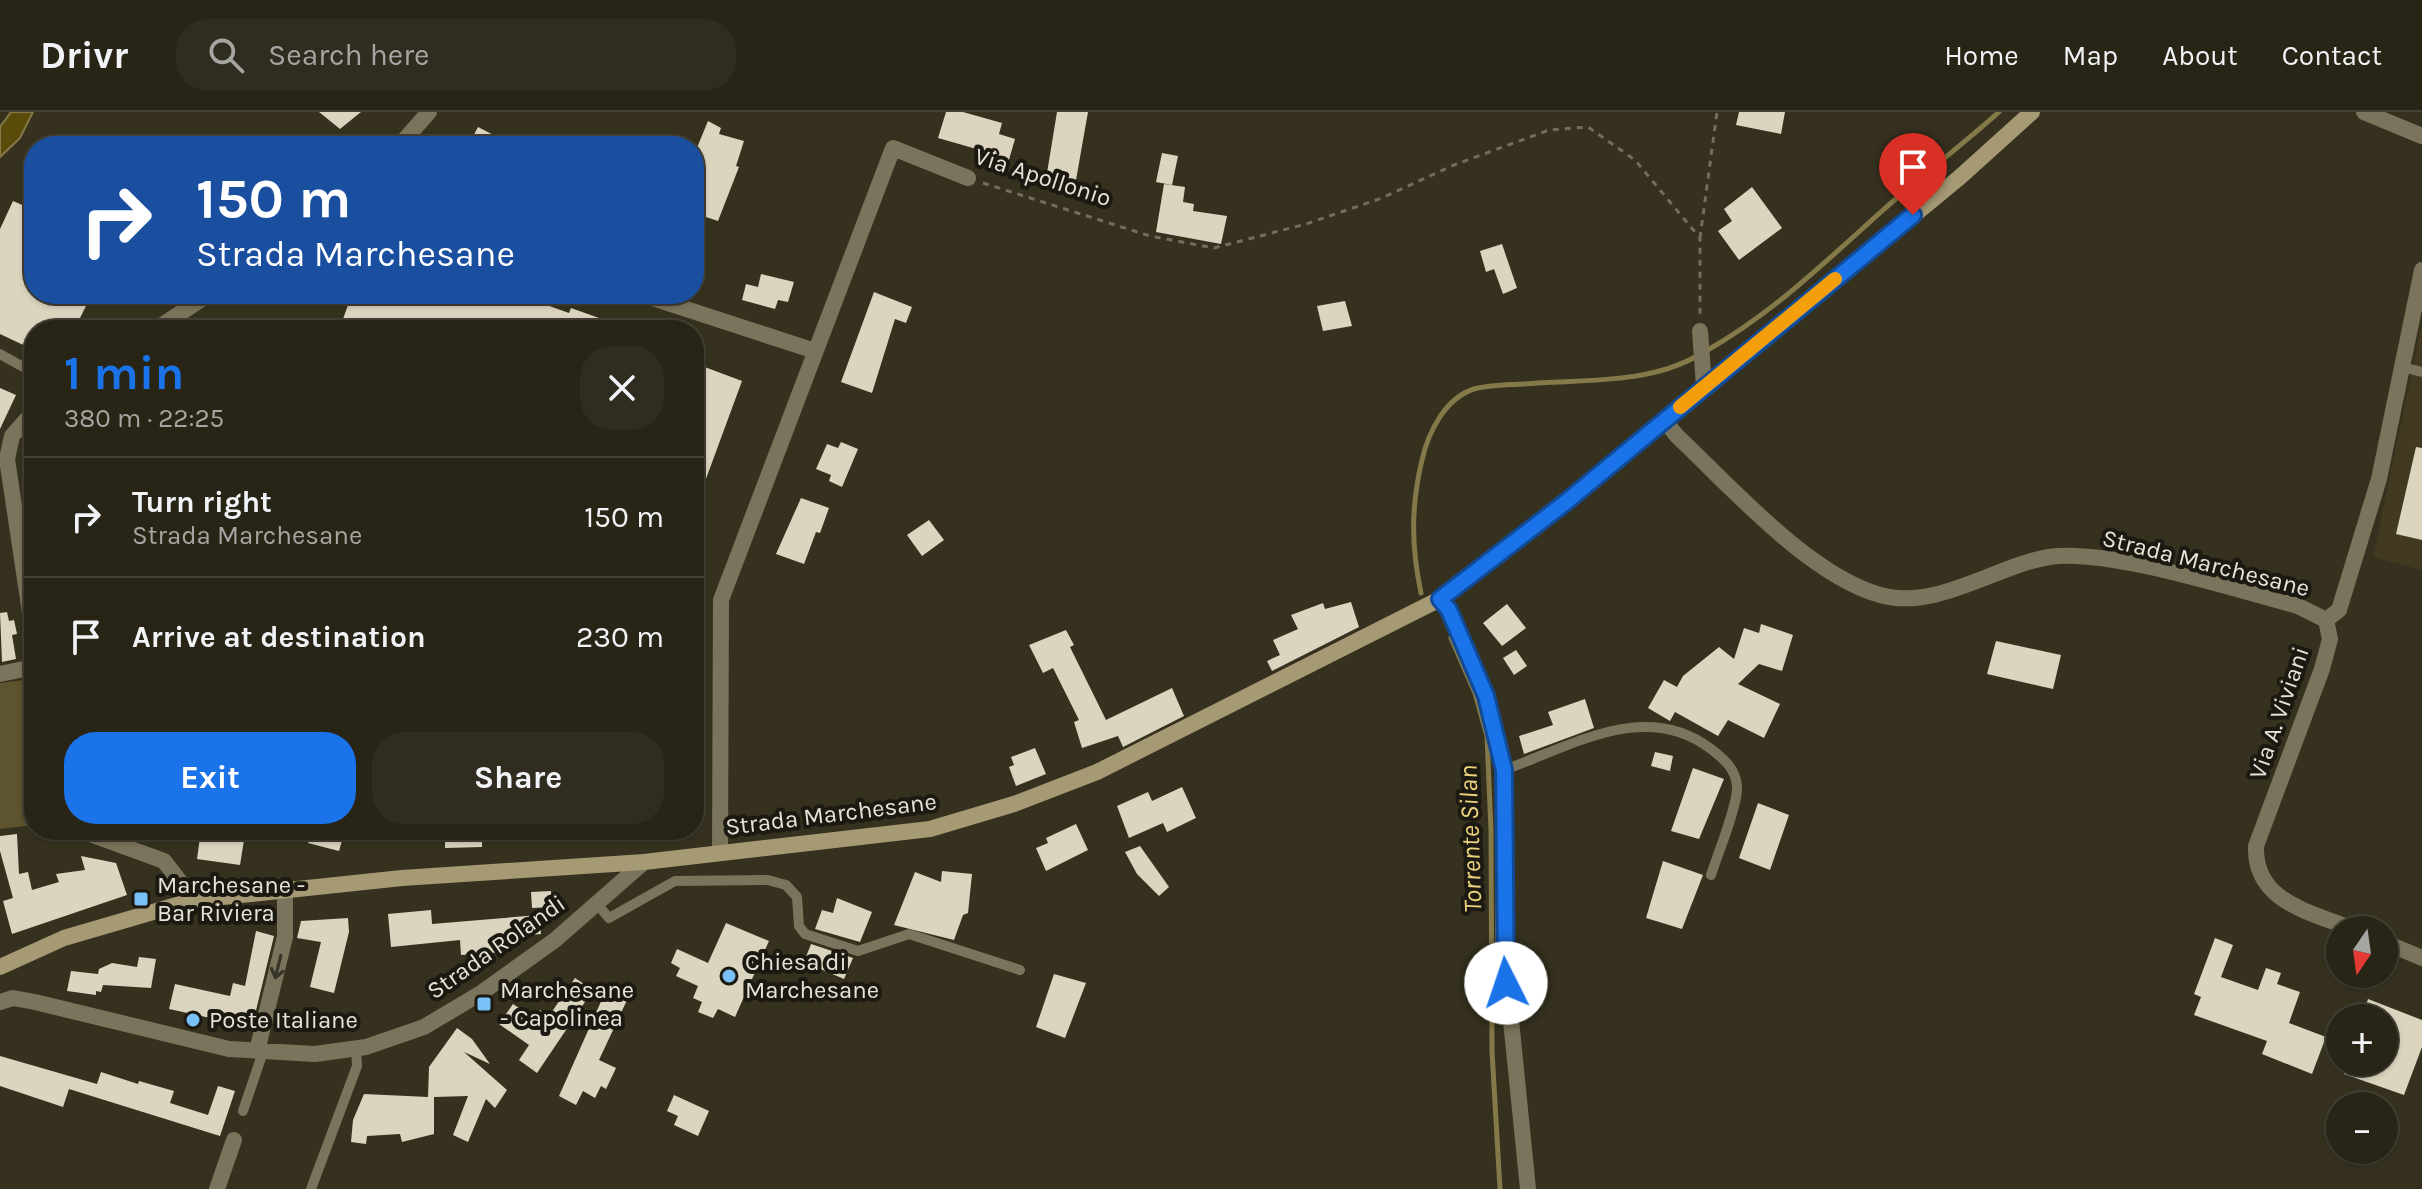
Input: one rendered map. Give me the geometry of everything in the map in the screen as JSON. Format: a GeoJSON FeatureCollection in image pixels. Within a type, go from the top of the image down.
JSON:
{"type":"FeatureCollection","features":[{"type":"Feature","properties":{"kind":"main road","name":"Strada Marchesane"},"geometry":{"type":"LineString","coordinates":[[0,967],[64,938],[194,900],[417,877],[644,862],[930,829],[1014,804],[1097,772],[1440,599],[1960,177],[2032,112]]}},
{"type":"Feature","properties":{"kind":"street"},"geometry":{"type":"LineString","coordinates":[[408,136],[429,112]]}},
{"type":"Feature","properties":{"kind":"street"},"geometry":{"type":"LineString","coordinates":[[2364,112],[2422,136]]}},
{"type":"Feature","properties":{"kind":"street","name":"Via Apollonio"},"geometry":{"type":"LineString","coordinates":[[720,853],[721,600],[893,148],[968,178]]}},
{"type":"Feature","properties":{"kind":"street","name":"Via A. Viviani"},"geometry":{"type":"LineString","coordinates":[[2326,918],[2282,899],[2261,881],[2255,865],[2256,846],[2322,669],[2330,639],[2326,620],[2339,610],[2379,479],[2401,367],[2416,327],[2422,270]]}},
{"type":"Feature","properties":{"kind":"street"},"geometry":{"type":"LineString","coordinates":[[173,320],[195,304]]}},
{"type":"Feature","properties":{"kind":"street"},"geometry":{"type":"LineString","coordinates":[[671,304],[815,351]]}},
{"type":"Feature","properties":{"kind":"street"},"geometry":{"type":"LineString","coordinates":[[1700,331],[1704,386]]}},
{"type":"Feature","properties":{"kind":"street","name":"Strada Marchesane"},"geometry":{"type":"LineString","coordinates":[[1664,420],[1677,436],[1823,568],[1884,596],[1928,595],[2050,557],[2094,557],[2298,606],[2326,620]]}},
{"type":"Feature","properties":{"kind":"street"},"geometry":{"type":"LineString","coordinates":[[24,422],[12,436],[4,459],[24,579]]}},
{"type":"Feature","properties":{"kind":"street"},"geometry":{"type":"LineString","coordinates":[[1440,599],[1449,610],[1486,696],[1504,770],[1503,941],[1528,1189]]}},
{"type":"Feature","properties":{"kind":"street"},"geometry":{"type":"LineString","coordinates":[[0,674],[24,669]]}},
{"type":"Feature","properties":{"kind":"street"},"geometry":{"type":"LineString","coordinates":[[106,840],[164,861],[194,900]]}},
{"type":"Feature","properties":{"kind":"street","name":"Strada Rolandi"},"geometry":{"type":"LineString","coordinates":[[0,1002],[13,998],[35,1002],[229,1049],[315,1054],[356,1048],[435,1020],[555,940],[644,862]]}},
{"type":"Feature","properties":{"kind":"street"},"geometry":{"type":"LineString","coordinates":[[260,1052],[285,937],[285,890]]}},
{"type":"Feature","properties":{"kind":"street"},"geometry":{"type":"LineString","coordinates":[[2398,948],[2422,958]]}},
{"type":"Feature","properties":{"kind":"street"},"geometry":{"type":"LineString","coordinates":[[217,1189],[234,1140]]}},
{"type":"Feature","properties":{"kind":"lane"},"geometry":{"type":"LineString","coordinates":[[0,354],[24,367]]}},
{"type":"Feature","properties":{"kind":"lane"},"geometry":{"type":"LineString","coordinates":[[2401,367],[2422,372]]}},
{"type":"Feature","properties":{"kind":"lane"},"geometry":{"type":"LineString","coordinates":[[1504,770],[1632,724],[1671,727],[1700,740],[1733,770],[1738,790],[1711,875]]}},
{"type":"Feature","properties":{"kind":"lane","name":"Strada Rolandi"},"geometry":{"type":"LineString","coordinates":[[597,904],[609,918],[675,881],[768,880],[786,885],[797,897],[799,926],[805,934],[858,951],[895,936],[924,936],[1020,970]]}},
{"type":"Feature","properties":{"kind":"lane"},"geometry":{"type":"LineString","coordinates":[[311,1189],[357,1066],[356,1048]]}},
{"type":"Feature","properties":{"kind":"lane"},"geometry":{"type":"LineString","coordinates":[[243,1111],[260,1052]]}},
{"type":"Feature","properties":{"kind":"path"},"geometry":{"type":"LineString","coordinates":[[1700,331],[1700,238],[1717,112]]}},
{"type":"Feature","properties":{"kind":"path","name":"Via Apollonio"},"geometry":{"type":"LineString","coordinates":[[968,178],[1150,236],[1214,248],[1306,224],[1382,198],[1454,165],[1549,130],[1588,127],[1635,160],[1700,238]]}},
{"type":"Feature","properties":{"kind":"shaded area"},"geometry":{"type":"Polygon","coordinates":[[[11,112],[33,112],[20,138],[0,157],[0,127],[11,112]]]}},
{"type":"Feature","properties":{"kind":"shaded area"},"geometry":{"type":"Polygon","coordinates":[[[2422,323],[2422,570],[2373,557],[2422,323]]]}},
{"type":"Feature","properties":{"kind":"shaded area"},"geometry":{"type":"Polygon","coordinates":[[[24,680],[24,826],[0,829],[0,683],[24,680]]]}},
{"type":"Feature","properties":{"kind":"building"},"geometry":{"type":"Polygon","coordinates":[[[319,112],[361,112],[340,129],[319,112]]]}},
{"type":"Feature","properties":{"kind":"building"},"geometry":{"type":"Polygon","coordinates":[[[946,112],[963,112],[1002,123],[999,134],[1015,139],[1006,170],[976,162],[980,150],[938,138],[946,112]]]}},
{"type":"Feature","properties":{"kind":"building"},"geometry":{"type":"Polygon","coordinates":[[[1057,112],[1088,112],[1076,180],[1047,173],[1057,112]]]}},
{"type":"Feature","properties":{"kind":"building"},"geometry":{"type":"Polygon","coordinates":[[[1739,112],[1785,112],[1781,134],[1736,125],[1739,112]]]}},
{"type":"Feature","properties":{"kind":"building"},"geometry":{"type":"Polygon","coordinates":[[[708,121],[721,128],[719,134],[744,141],[736,166],[739,167],[718,221],[704,216],[702,136],[708,121]]]}},
{"type":"Feature","properties":{"kind":"building"},"geometry":{"type":"Polygon","coordinates":[[[478,127],[496,136],[473,136],[478,127]]]}},
{"type":"Feature","properties":{"kind":"building"},"geometry":{"type":"Polygon","coordinates":[[[1162,153],[1178,156],[1172,185],[1156,182],[1162,153]]]}},
{"type":"Feature","properties":{"kind":"building"},"geometry":{"type":"Polygon","coordinates":[[[1164,184],[1185,187],[1183,202],[1194,204],[1193,211],[1227,216],[1221,244],[1156,232],[1164,184]]]}},
{"type":"Feature","properties":{"kind":"building"},"geometry":{"type":"Polygon","coordinates":[[[1752,187],[1782,228],[1739,260],[1718,231],[1732,221],[1724,209],[1752,187]]]}},
{"type":"Feature","properties":{"kind":"building"},"geometry":{"type":"Polygon","coordinates":[[[13,201],[24,206],[24,304],[87,304],[79,320],[24,320],[24,345],[0,334],[0,229],[13,201]]]}},
{"type":"Feature","properties":{"kind":"building"},"geometry":{"type":"Polygon","coordinates":[[[1502,244],[1517,288],[1503,294],[1494,269],[1486,272],[1480,251],[1502,244]]]}},
{"type":"Feature","properties":{"kind":"building"},"geometry":{"type":"Polygon","coordinates":[[[761,274],[794,282],[788,302],[778,300],[775,309],[742,300],[746,284],[758,287],[761,274]]]}},
{"type":"Feature","properties":{"kind":"building"},"geometry":{"type":"Polygon","coordinates":[[[874,292],[912,307],[906,323],[895,319],[872,393],[841,382],[874,292]]]}},
{"type":"Feature","properties":{"kind":"building"},"geometry":{"type":"Polygon","coordinates":[[[1345,301],[1352,326],[1323,331],[1317,306],[1345,301]]]}},
{"type":"Feature","properties":{"kind":"building"},"geometry":{"type":"Polygon","coordinates":[[[348,304],[544,304],[569,313],[571,308],[605,320],[343,320],[348,304]]]}},
{"type":"Feature","properties":{"kind":"building"},"geometry":{"type":"Polygon","coordinates":[[[704,367],[742,381],[704,484],[704,367]]]}},
{"type":"Feature","properties":{"kind":"building"},"geometry":{"type":"Polygon","coordinates":[[[0,388],[16,395],[0,429],[0,388]]]}},
{"type":"Feature","properties":{"kind":"building"},"geometry":{"type":"Polygon","coordinates":[[[841,442],[858,449],[842,487],[829,481],[831,475],[816,469],[827,444],[838,448],[841,442]]]}},
{"type":"Feature","properties":{"kind":"building"},"geometry":{"type":"Polygon","coordinates":[[[2416,447],[2422,448],[2422,540],[2396,534],[2416,447]]]}},
{"type":"Feature","properties":{"kind":"building"},"geometry":{"type":"Polygon","coordinates":[[[801,498],[829,508],[804,564],[776,554],[801,498]]]}},
{"type":"Feature","properties":{"kind":"building"},"geometry":{"type":"Polygon","coordinates":[[[929,520],[944,540],[922,556],[907,535],[929,520]]]}},
{"type":"Feature","properties":{"kind":"building"},"geometry":{"type":"Polygon","coordinates":[[[1351,602],[1359,627],[1272,671],[1267,661],[1280,655],[1273,640],[1298,629],[1291,615],[1323,603],[1325,609],[1351,602]]]}},
{"type":"Feature","properties":{"kind":"building"},"geometry":{"type":"Polygon","coordinates":[[[1507,604],[1526,628],[1502,646],[1483,623],[1507,604]]]}},
{"type":"Feature","properties":{"kind":"building"},"geometry":{"type":"Polygon","coordinates":[[[7,612],[9,621],[14,620],[17,634],[12,635],[16,659],[2,662],[0,613],[7,612]]]}},
{"type":"Feature","properties":{"kind":"building"},"geometry":{"type":"Polygon","coordinates":[[[1761,624],[1793,635],[1782,671],[1759,664],[1738,684],[1780,704],[1764,738],[1728,720],[1718,736],[1675,712],[1670,721],[1648,708],[1664,680],[1677,687],[1683,676],[1719,647],[1734,659],[1744,628],[1759,633],[1761,624]]]}},
{"type":"Feature","properties":{"kind":"building"},"geometry":{"type":"Polygon","coordinates":[[[1066,630],[1074,645],[1070,647],[1106,720],[1172,688],[1184,716],[1123,747],[1118,736],[1082,748],[1074,722],[1079,720],[1053,668],[1043,673],[1029,645],[1066,630]]]}},
{"type":"Feature","properties":{"kind":"building"},"geometry":{"type":"Polygon","coordinates":[[[1996,641],[2061,655],[2053,689],[1987,674],[1996,641]]]}},
{"type":"Feature","properties":{"kind":"building"},"geometry":{"type":"Polygon","coordinates":[[[1516,650],[1527,666],[1514,675],[1503,658],[1516,650]]]}},
{"type":"Feature","properties":{"kind":"building"},"geometry":{"type":"Polygon","coordinates":[[[1585,699],[1594,728],[1524,754],[1519,736],[1553,725],[1548,712],[1585,699]]]}},
{"type":"Feature","properties":{"kind":"building"},"geometry":{"type":"Polygon","coordinates":[[[1035,748],[1046,774],[1016,786],[1009,767],[1014,765],[1011,757],[1035,748]]]}},
{"type":"Feature","properties":{"kind":"building"},"geometry":{"type":"Polygon","coordinates":[[[1655,752],[1673,756],[1670,771],[1651,766],[1655,752]]]}},
{"type":"Feature","properties":{"kind":"building"},"geometry":{"type":"Polygon","coordinates":[[[1693,768],[1724,779],[1699,839],[1671,831],[1693,768]]]}},
{"type":"Feature","properties":{"kind":"building"},"geometry":{"type":"Polygon","coordinates":[[[1182,787],[1196,818],[1167,832],[1163,823],[1129,838],[1117,806],[1148,792],[1152,801],[1182,787]]]}},
{"type":"Feature","properties":{"kind":"building"},"geometry":{"type":"Polygon","coordinates":[[[1758,803],[1789,815],[1770,870],[1739,858],[1758,803]]]}},
{"type":"Feature","properties":{"kind":"building"},"geometry":{"type":"Polygon","coordinates":[[[1076,824],[1088,850],[1046,871],[1036,848],[1048,843],[1046,838],[1076,824]]]}},
{"type":"Feature","properties":{"kind":"building"},"geometry":{"type":"Polygon","coordinates":[[[17,834],[19,874],[28,872],[32,890],[59,882],[56,874],[85,870],[81,856],[116,863],[127,895],[12,934],[3,901],[13,898],[0,851],[0,836],[17,834]]]}},
{"type":"Feature","properties":{"kind":"building"},"geometry":{"type":"Polygon","coordinates":[[[200,840],[244,840],[240,865],[197,859],[200,840]]]}},
{"type":"Feature","properties":{"kind":"building"},"geometry":{"type":"Polygon","coordinates":[[[309,840],[342,840],[339,851],[308,843],[309,840]]]}},
{"type":"Feature","properties":{"kind":"building"},"geometry":{"type":"Polygon","coordinates":[[[445,840],[482,840],[482,847],[445,848],[445,840]]]}},
{"type":"Feature","properties":{"kind":"building"},"geometry":{"type":"Polygon","coordinates":[[[1140,846],[1169,887],[1159,896],[1137,874],[1125,852],[1140,846]]]}},
{"type":"Feature","properties":{"kind":"building"},"geometry":{"type":"Polygon","coordinates":[[[1663,861],[1703,875],[1682,929],[1646,918],[1663,861]]]}},
{"type":"Feature","properties":{"kind":"building"},"geometry":{"type":"Polygon","coordinates":[[[942,871],[972,874],[968,913],[963,915],[954,940],[894,925],[915,872],[941,882],[942,871]]]}},
{"type":"Feature","properties":{"kind":"building"},"geometry":{"type":"Polygon","coordinates":[[[551,891],[552,907],[532,908],[531,892],[551,891]]]}},
{"type":"Feature","properties":{"kind":"building"},"geometry":{"type":"Polygon","coordinates":[[[837,898],[872,912],[860,942],[815,929],[822,910],[833,913],[837,898]]]}},
{"type":"Feature","properties":{"kind":"building"},"geometry":{"type":"Polygon","coordinates":[[[431,910],[432,924],[539,915],[541,934],[521,936],[522,942],[500,944],[501,952],[491,953],[461,955],[460,940],[391,947],[388,914],[431,910]]]}},
{"type":"Feature","properties":{"kind":"building"},"geometry":{"type":"Polygon","coordinates":[[[348,918],[349,932],[334,993],[310,987],[321,942],[297,938],[301,921],[348,918]]]}},
{"type":"Feature","properties":{"kind":"building","name":"Chiesa di Marchesane"},"geometry":{"type":"Polygon","coordinates":[[[726,923],[769,941],[735,1017],[718,1009],[713,1018],[698,1012],[702,1002],[693,998],[698,986],[676,976],[680,968],[671,963],[677,949],[708,963],[726,923]]]}},
{"type":"Feature","properties":{"kind":"building"},"geometry":{"type":"Polygon","coordinates":[[[256,931],[274,936],[252,1027],[169,1009],[175,984],[230,996],[233,983],[245,986],[256,931]]]}},
{"type":"Feature","properties":{"kind":"building"},"geometry":{"type":"Polygon","coordinates":[[[2215,938],[2233,945],[2221,977],[2258,990],[2266,968],[2281,973],[2277,984],[2300,992],[2289,1023],[2326,1037],[2312,1074],[2262,1054],[2267,1041],[2194,1015],[2201,997],[2194,994],[2215,938]]]}},
{"type":"Feature","properties":{"kind":"building"},"geometry":{"type":"Polygon","coordinates":[[[811,944],[853,958],[844,979],[804,962],[811,944]]]}},
{"type":"Feature","properties":{"kind":"building"},"geometry":{"type":"Polygon","coordinates":[[[139,957],[156,959],[151,988],[103,985],[96,995],[67,991],[71,971],[98,974],[99,969],[112,963],[137,967],[139,957]]]}},
{"type":"Feature","properties":{"kind":"building"},"geometry":{"type":"Polygon","coordinates":[[[1054,974],[1086,983],[1065,1038],[1036,1027],[1054,974]]]}},
{"type":"Feature","properties":{"kind":"building"},"geometry":{"type":"Polygon","coordinates":[[[575,978],[593,990],[537,1073],[519,1060],[529,1045],[499,1024],[513,1004],[534,1018],[540,1010],[549,1016],[575,978]]]}},
{"type":"Feature","properties":{"kind":"building"},"geometry":{"type":"Polygon","coordinates":[[[612,991],[628,998],[599,1060],[616,1068],[606,1089],[601,1086],[595,1098],[583,1091],[576,1105],[559,1096],[603,997],[608,1000],[612,991]]]}},
{"type":"Feature","properties":{"kind":"building"},"geometry":{"type":"Polygon","coordinates":[[[2398,1011],[2422,1020],[2422,1047],[2404,1095],[2350,1076],[2398,1076],[2398,1011]]]}},
{"type":"Feature","properties":{"kind":"building"},"geometry":{"type":"Polygon","coordinates":[[[457,1028],[472,1039],[490,1064],[464,1052],[507,1090],[495,1108],[486,1099],[468,1142],[453,1135],[468,1096],[434,1097],[434,1134],[402,1142],[400,1134],[367,1136],[366,1144],[351,1142],[353,1120],[364,1094],[428,1097],[429,1067],[457,1028]]]}},
{"type":"Feature","properties":{"kind":"building"},"geometry":{"type":"Polygon","coordinates":[[[0,1056],[97,1084],[101,1072],[138,1084],[139,1081],[174,1091],[170,1103],[208,1115],[218,1086],[235,1091],[220,1136],[69,1089],[63,1107],[0,1086],[0,1056]]]}},
{"type":"Feature","properties":{"kind":"building"},"geometry":{"type":"Polygon","coordinates":[[[674,1095],[709,1111],[698,1136],[674,1125],[678,1116],[667,1111],[674,1095]]]}},
{"type":"Feature","properties":{"kind":"waterway","name":"Torrente Silan"},"geometry":{"type":"LineString","coordinates":[[1706,351],[1798,286],[1999,112]]}},
{"type":"Feature","properties":{"kind":"waterway"},"geometry":{"type":"LineString","coordinates":[[1421,593],[1415,559],[1414,526],[1418,477],[1433,428],[1454,400],[1474,389],[1486,387],[1635,376],[1656,372],[1697,356]]}},
{"type":"Feature","properties":{"kind":"waterway","name":"Torrente Silan"},"geometry":{"type":"LineString","coordinates":[[1451,638],[1475,693],[1487,736],[1491,830],[1492,1051],[1500,1189]]}},
{"type":"Feature","properties":{"kind":"slow traffic"},"geometry":{"type":"LineString","coordinates":[[1680,407],[1835,279]]}},
{"type":"Feature","properties":{"kind":"place","name":"Marchesane - Bar Riviera"},"geometry":{"type":"Point","coordinates":[141,899]}},
{"type":"Feature","properties":{"kind":"place","name":"Chiesa di Marchesane"},"geometry":{"type":"Point","coordinates":[729,976]}},
{"type":"Feature","properties":{"kind":"place","name":"Marchesane - Capolinea"},"geometry":{"type":"Point","coordinates":[484,1004]}},
{"type":"Feature","properties":{"kind":"place","name":"Poste Italiane"},"geometry":{"type":"Point","coordinates":[193,1020]}},
{"type":"Feature","properties":{"kind":"route"},"geometry":{"type":"LineString","coordinates":[[1506,983],[1503,941],[1504,770],[1486,696],[1449,610],[1440,599],[1566,502],[1913,215]]}}]}
